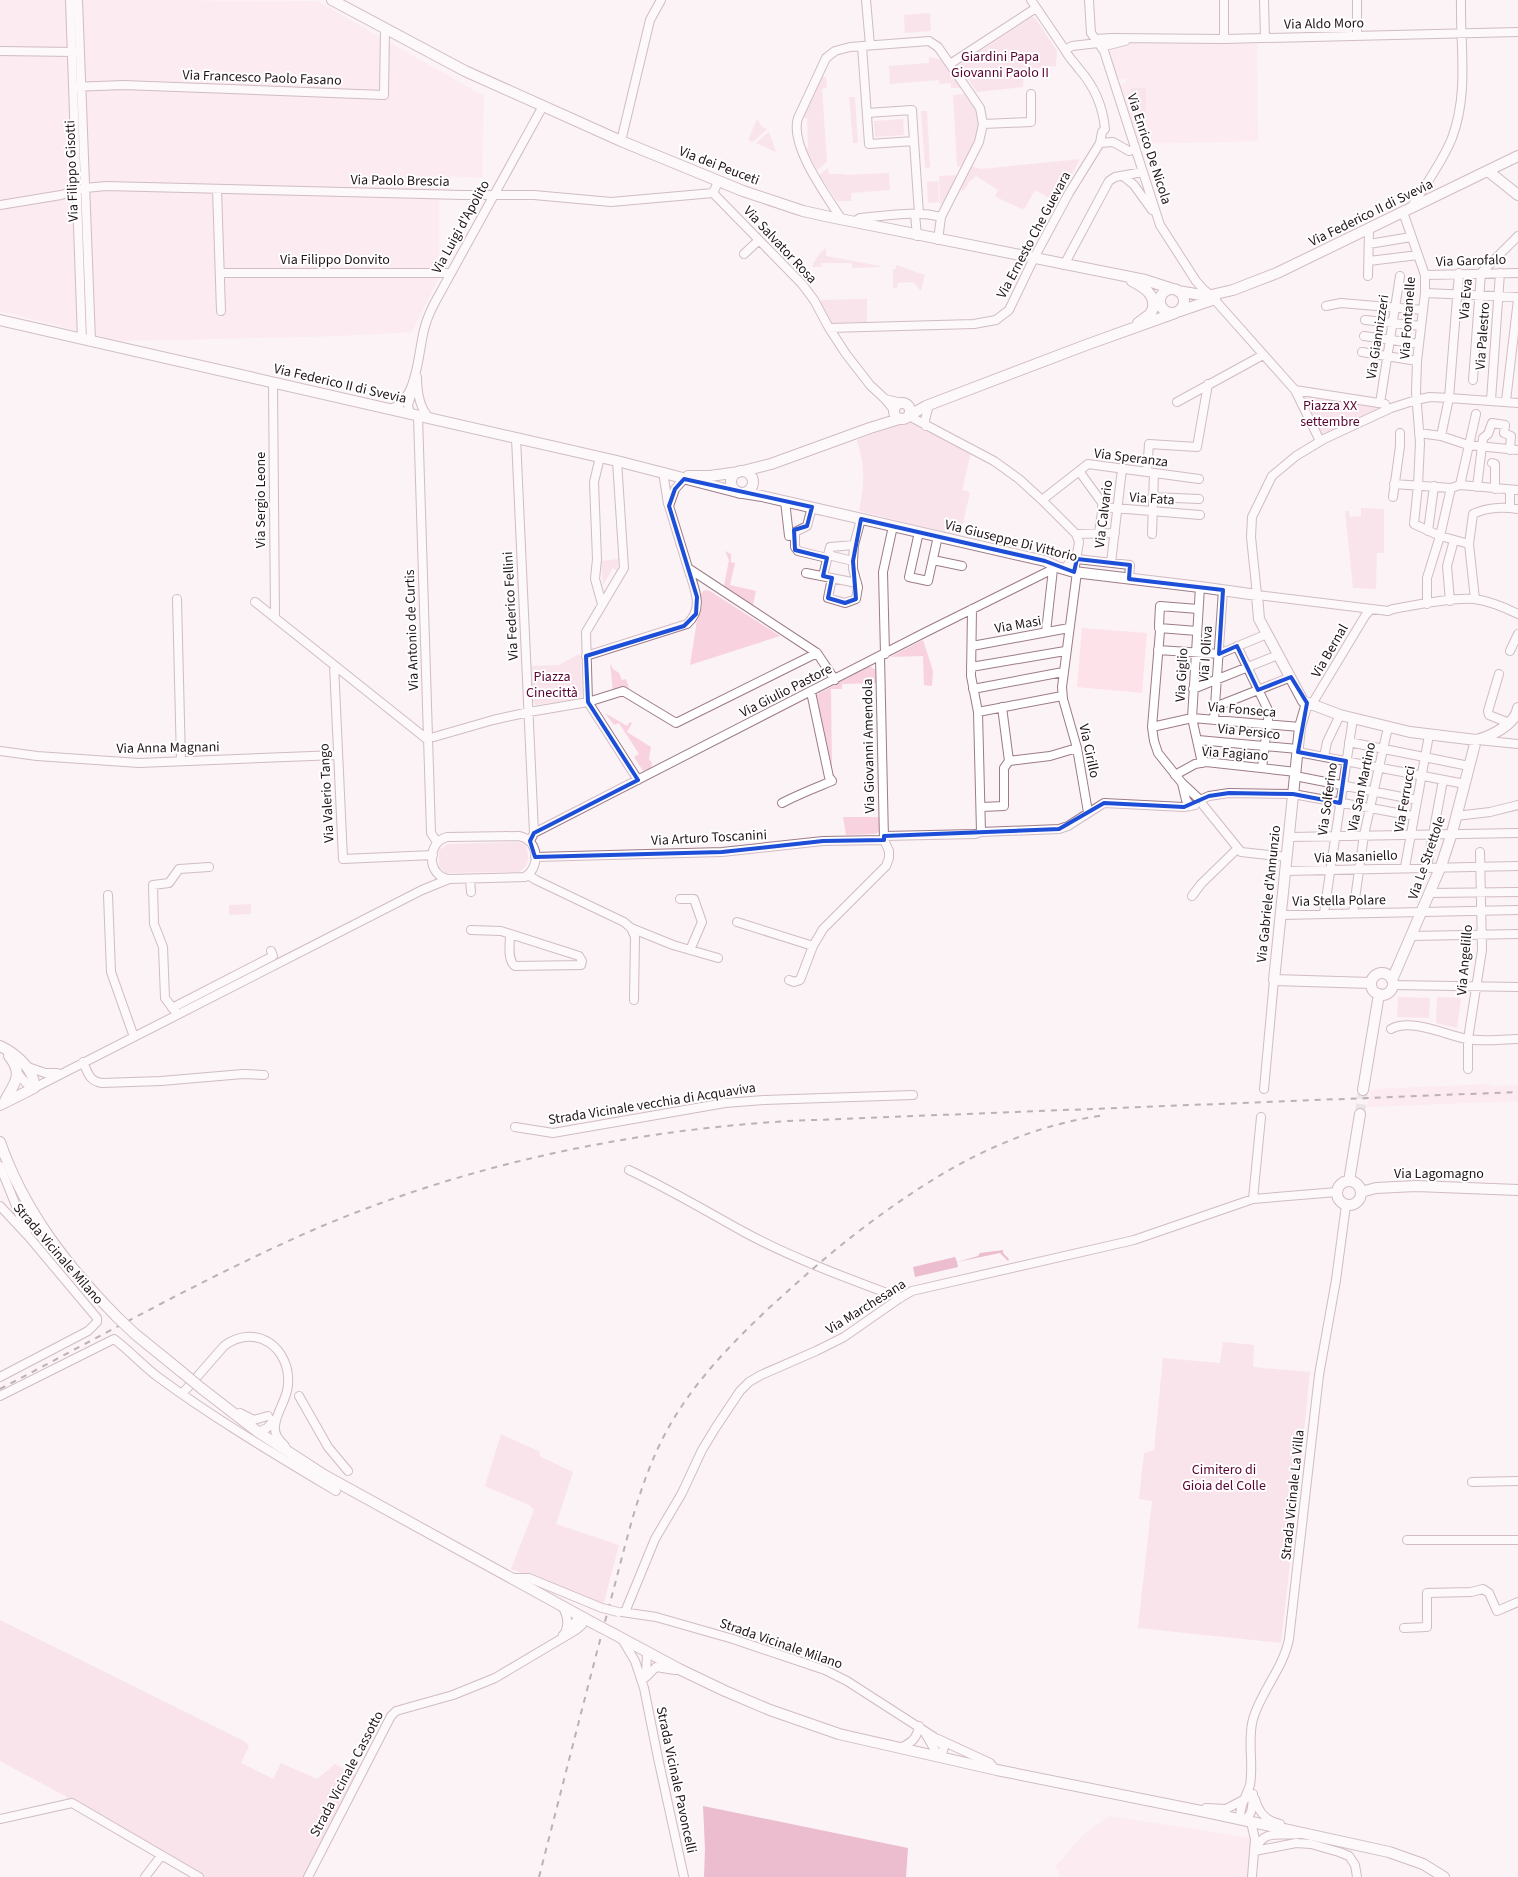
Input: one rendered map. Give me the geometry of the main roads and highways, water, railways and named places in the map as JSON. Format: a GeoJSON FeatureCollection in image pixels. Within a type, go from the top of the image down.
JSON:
{"type":"FeatureCollection","features":[{"type":"Feature","properties":{"kind":"main road","name":"Via dei Peuceti"},"geometry":{"type":"LineString","coordinates":[[332,0],[465,71],[718,182],[802,211],[917,236],[1145,280],[1175,290]]}},
{"type":"Feature","properties":{"kind":"main road","name":"Via Federico II di Svevia"},"geometry":{"type":"LineString","coordinates":[[1121,332],[1177,312],[1202,299],[1213,297],[1277,274],[1518,156]]}},
{"type":"Feature","properties":{"kind":"main road"},"geometry":{"type":"LineString","coordinates":[[1488,171],[1518,195]]}},
{"type":"Feature","properties":{"kind":"main road"},"geometry":{"type":"LineString","coordinates":[[898,409],[906,419],[927,405],[1121,332],[1146,318],[1157,302],[1166,291],[1175,290],[1184,296],[1182,308],[1177,312],[1167,312],[1157,302],[1147,290],[1124,277]]}},
{"type":"Feature","properties":{"kind":"main road","name":"Via Federico II di Svevia"},"geometry":{"type":"LineString","coordinates":[[1175,290],[1202,299]]}},
{"type":"Feature","properties":{"kind":"main road","name":"Via Federico II di Svevia"},"geometry":{"type":"LineString","coordinates":[[0,320],[600,457],[740,493],[762,496]]}},
{"type":"Feature","properties":{"kind":"main road"},"geometry":{"type":"LineString","coordinates":[[898,409],[927,405]]}},
{"type":"Feature","properties":{"kind":"main road","name":"Via Federico II di Svevia"},"geometry":{"type":"LineString","coordinates":[[668,474],[710,476],[741,472],[771,464],[882,424],[898,409]]}},
{"type":"Feature","properties":{"kind":"main road","name":"Via Federico II di Svevia"},"geometry":{"type":"LineString","coordinates":[[752,482],[760,472],[771,464]]}},
{"type":"Feature","properties":{"kind":"main road"},"geometry":{"type":"LineString","coordinates":[[752,482],[750,490],[740,493],[734,490],[732,482],[735,474],[741,472],[749,474],[762,496]]}},
{"type":"Feature","properties":{"kind":"main road","name":"Via Giuseppe Di Vittorio"},"geometry":{"type":"LineString","coordinates":[[762,496],[1045,561],[1065,570],[1257,595],[1259,619],[1303,701],[1309,704]]}},
{"type":"Feature","properties":{"kind":"main road"},"geometry":{"type":"LineString","coordinates":[[1309,704],[1340,715],[1388,727],[1476,740],[1486,738],[1509,723],[1518,713],[1518,708]]}},
{"type":"Feature","properties":{"kind":"main road","name":"Via Gabriele d'Annunzio"},"geometry":{"type":"LineString","coordinates":[[1309,704],[1300,727],[1274,980],[1371,983]]}},
{"type":"Feature","properties":{"kind":"main road","name":"Via Le Strettole"},"geometry":{"type":"LineString","coordinates":[[1392,982],[1441,866],[1452,833],[1476,740]]}},
{"type":"Feature","properties":{"kind":"main road"},"geometry":{"type":"LineString","coordinates":[[1382,973],[1387,974],[1392,982],[1387,993],[1379,994],[1373,990],[1371,983],[1375,975],[1382,973]]}},
{"type":"Feature","properties":{"kind":"main road"},"geometry":{"type":"LineString","coordinates":[[1363,1090],[1379,994]]}},
{"type":"Feature","properties":{"kind":"main road"},"geometry":{"type":"LineString","coordinates":[[0,1046],[26,1066],[33,1075],[34,1088],[1,1105]]}},
{"type":"Feature","properties":{"kind":"main road"},"geometry":{"type":"LineString","coordinates":[[0,1050],[13,1061],[18,1074],[15,1083],[1,1105]]}},
{"type":"Feature","properties":{"kind":"main road"},"geometry":{"type":"LineString","coordinates":[[1349,1181],[1360,1114]]}},
{"type":"Feature","properties":{"kind":"main road"},"geometry":{"type":"LineString","coordinates":[[0,1142],[13,1174],[38,1222],[75,1272],[135,1334],[212,1397],[258,1432],[340,1484],[683,1672],[753,1703],[825,1730],[997,1770],[1247,1821],[1403,1856],[1423,1864],[1444,1877]]}},
{"type":"Feature","properties":{"kind":"main road"},"geometry":{"type":"LineString","coordinates":[[0,1156],[23,1203],[31,1216],[38,1222]]}},
{"type":"Feature","properties":{"kind":"main road"},"geometry":{"type":"LineString","coordinates":[[1349,1181],[1356,1183],[1361,1192],[1357,1202],[1346,1205],[1340,1202],[1337,1192],[1342,1183],[1349,1181]]}},
{"type":"Feature","properties":{"kind":"main road","name":"Via Lagomagno"},"geometry":{"type":"LineString","coordinates":[[1361,1192],[1376,1188],[1425,1186],[1518,1190]]}},
{"type":"Feature","properties":{"kind":"tunnel"},"geometry":{"type":"LineString","coordinates":[[1360,1114],[1363,1090]]}},
{"type":"Feature","properties":{"kind":"railway"},"geometry":{"type":"LineString","coordinates":[[0,1389],[194,1287],[313,1230],[370,1207],[428,1187],[546,1155],[606,1143],[667,1133],[789,1121],[1518,1092]]}},
{"type":"Feature","properties":{"kind":"railway"},"geometry":{"type":"LineString","coordinates":[[539,1877],[640,1494],[665,1434],[687,1399],[725,1352],[769,1308],[841,1245],[894,1205],[950,1170],[979,1154],[1009,1141],[1072,1121],[1106,1115]]}},
{"type":"Feature","properties":{"kind":"park label","name":"Giardini Papa Giovanni Paolo II"},"geometry":{"type":"Point","coordinates":[1000,66]}},
{"type":"Feature","properties":{"kind":"park label","name":"Piazza XX settembre"},"geometry":{"type":"Point","coordinates":[1330,414]}},
{"type":"Feature","properties":{"kind":"park label","name":"Piazza Cinecittà"},"geometry":{"type":"Point","coordinates":[552,686]}},
{"type":"Feature","properties":{"kind":"park label","name":"Cimitero di Gioia del Colle"},"geometry":{"type":"Point","coordinates":[1224,1478]}}]}
